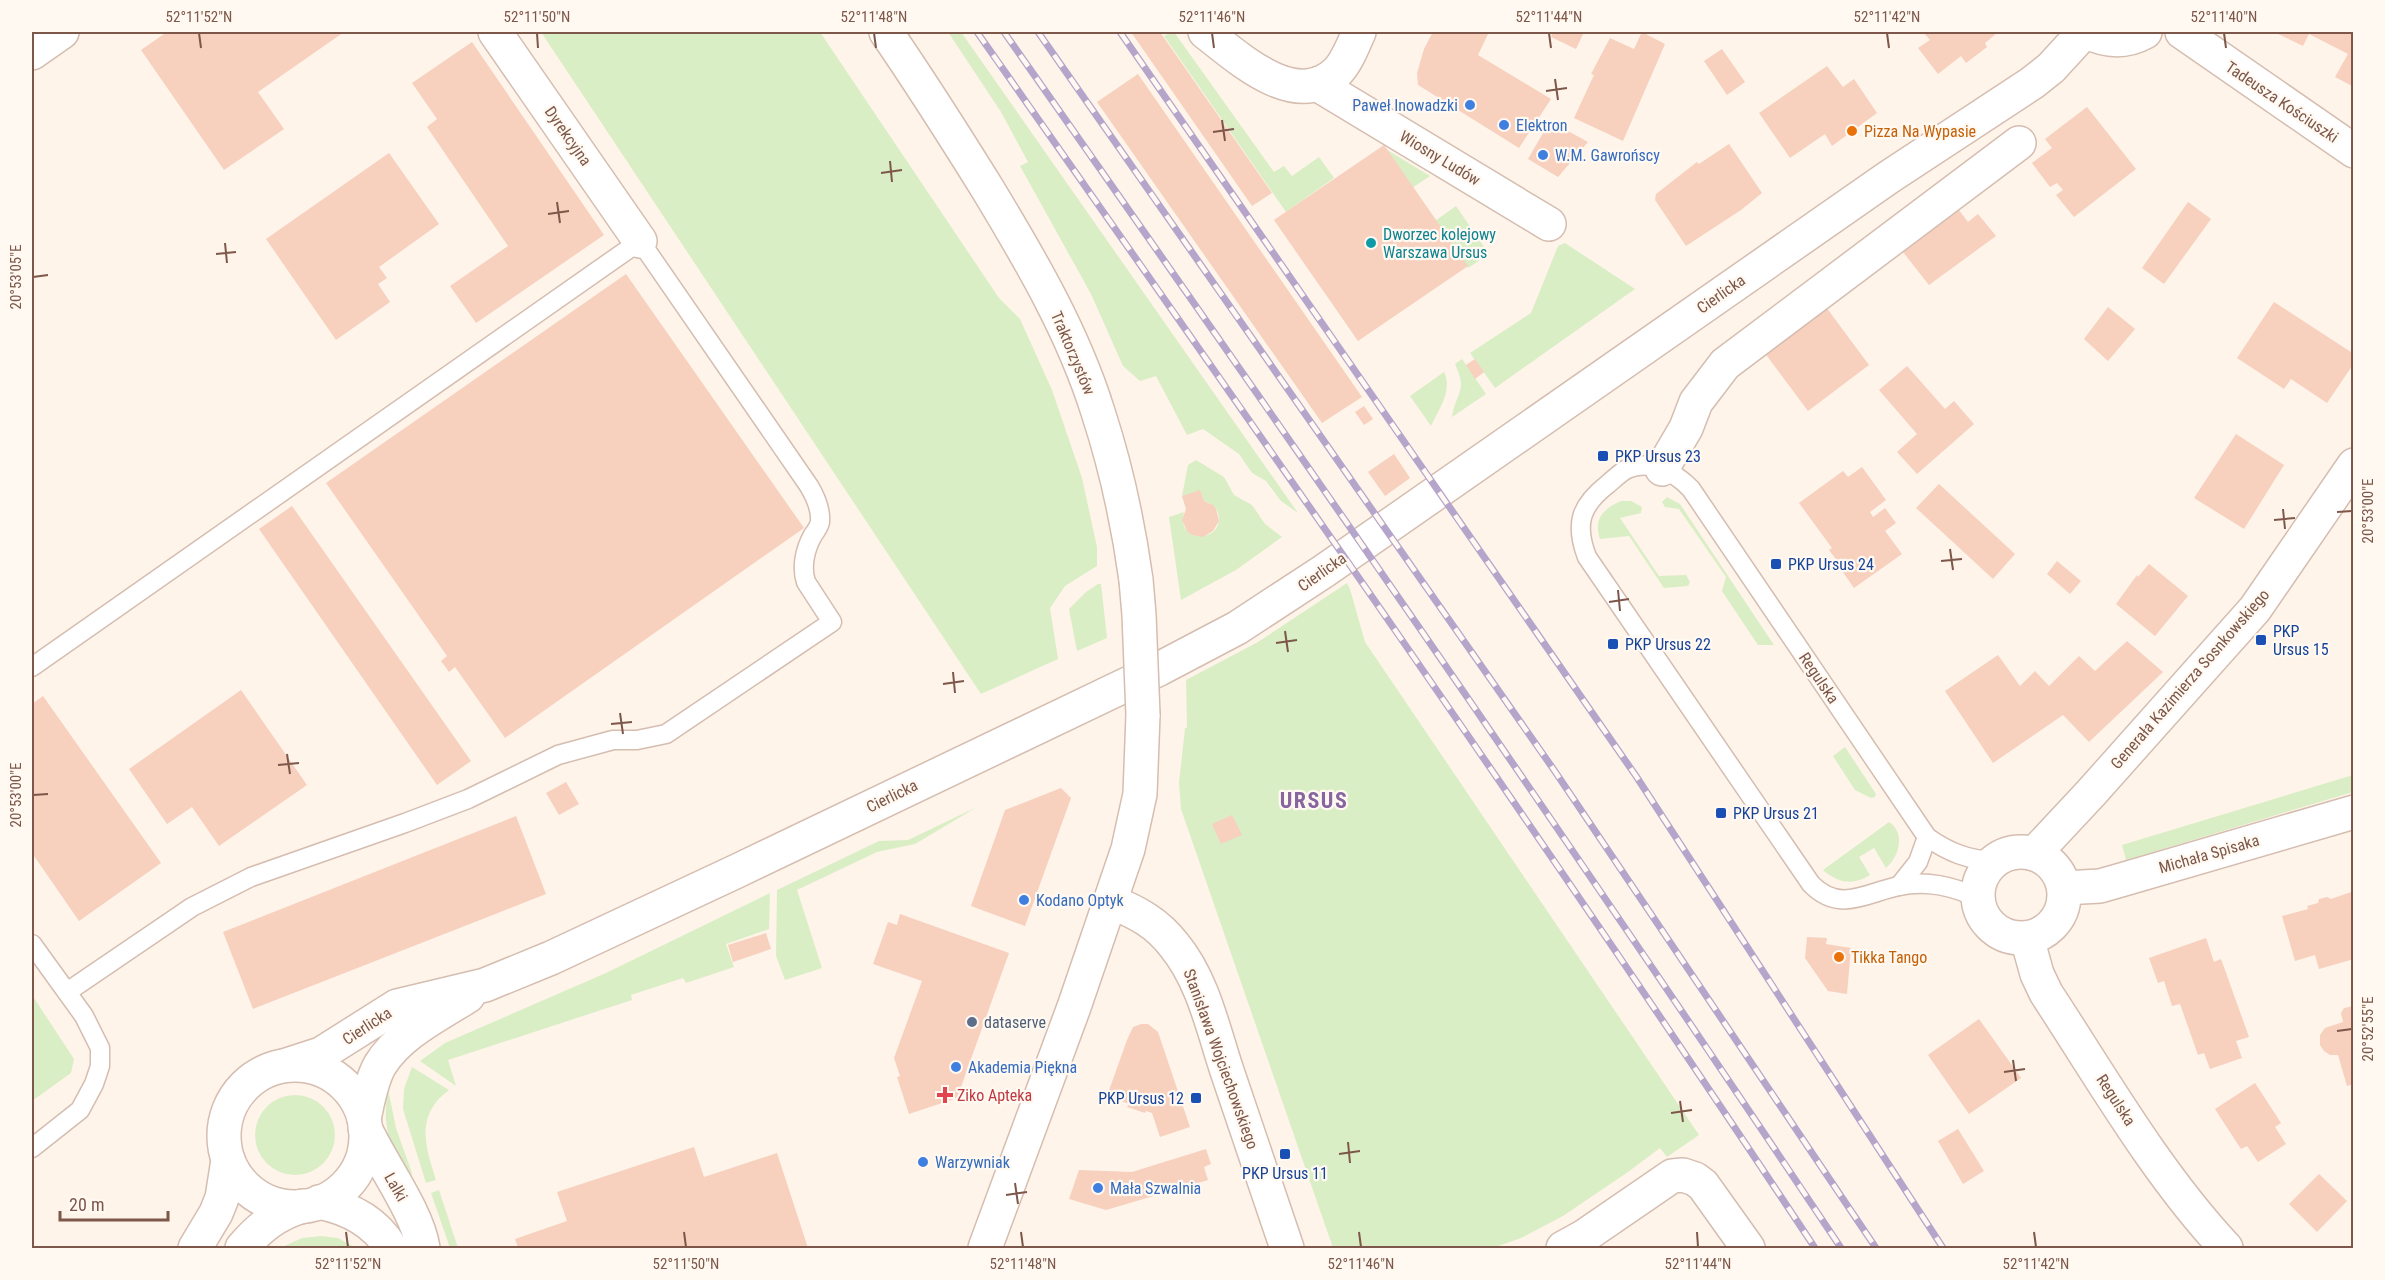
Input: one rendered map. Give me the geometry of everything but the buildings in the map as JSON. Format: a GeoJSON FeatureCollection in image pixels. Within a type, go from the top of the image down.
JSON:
{"type":"FeatureCollection","features":[{"type":"Feature","properties":{"kind":"street"},"geometry":{"type":"LineString","coordinates":[[32,53],[63,32]]}},
{"type":"Feature","properties":{"kind":"street","name":"Dyrekcyjna"},"geometry":{"type":"LineString","coordinates":[[495,32],[640,241]]}},
{"type":"Feature","properties":{"kind":"street","name":"Traktorzystów"},"geometry":{"type":"LineString","coordinates":[[886,32],[926,90],[1029,258],[1066,331],[1098,409],[1119,484],[1129,529],[1139,615],[1143,715],[1142,774],[1137,813],[1111,902],[984,1248]]}},
{"type":"Feature","properties":{"kind":"street"},"geometry":{"type":"LineString","coordinates":[[1205,32],[1243,61],[1266,75],[1299,87],[1317,84],[1338,71],[1359,32]]}},
{"type":"Feature","properties":{"kind":"street"},"geometry":{"type":"LineString","coordinates":[[2085,32],[2100,38],[2118,41],[2134,38],[2145,32]]}},
{"type":"Feature","properties":{"kind":"street","name":"Cierlicka"},"geometry":{"type":"LineString","coordinates":[[365,1123],[375,1076],[389,1053],[413,1032],[485,985],[737,871],[1159,669],[1237,628],[1324,571],[1889,177],[2032,83],[2051,68],[2085,32]]}},
{"type":"Feature","properties":{"kind":"street","name":"Tadeusza Kościuszki"},"geometry":{"type":"LineString","coordinates":[[2182,32],[2354,151]]}},
{"type":"Feature","properties":{"kind":"street","name":"Wiosny Ludów"},"geometry":{"type":"LineString","coordinates":[[1317,84],[1549,224]]}},
{"type":"Feature","properties":{"kind":"street"},"geometry":{"type":"LineString","coordinates":[[1662,469],[1686,428],[1696,402],[1725,364],[2019,143]]}},
{"type":"Feature","properties":{"kind":"street","name":"Generała Kazimierza Sosnkowskiego"},"geometry":{"type":"LineString","coordinates":[[2034,854],[2255,609],[2354,465]]}},
{"type":"Feature","properties":{"kind":"street","name":"Michała Spisaka"},"geometry":{"type":"LineString","coordinates":[[2064,888],[2100,886],[2354,812]]}},
{"type":"Feature","properties":{"kind":"street"},"geometry":{"type":"LineString","coordinates":[[2020,852],[2034,854],[2045,859],[2054,867],[2064,888],[2064,900],[2055,921],[2047,929],[2027,938],[2016,939],[1995,930],[1980,912],[1977,898],[1979,884],[1984,872],[1994,861],[2006,854],[2020,852]]}},
{"type":"Feature","properties":{"kind":"street","name":"Stanisława Wojciechowskiego"},"geometry":{"type":"LineString","coordinates":[[1111,902],[1143,915],[1158,927],[1174,944],[1188,966],[1207,1011],[1287,1248]]}},
{"type":"Feature","properties":{"kind":"street","name":"Regulska"},"geometry":{"type":"LineString","coordinates":[[2027,938],[2037,974],[2046,993],[2149,1150],[2185,1200],[2226,1248]]}},
{"type":"Feature","properties":{"kind":"street","name":"Cierlicka"},"geometry":{"type":"LineString","coordinates":[[287,1065],[327,1051],[375,1018],[397,1006],[485,985]]}},
{"type":"Feature","properties":{"kind":"street"},"geometry":{"type":"LineString","coordinates":[[195,1248],[216,1213],[222,1198],[228,1160],[224,1135],[226,1118],[232,1102],[242,1088],[255,1077],[270,1069],[287,1065],[312,1067],[336,1078],[354,1096],[365,1123],[364,1153],[358,1169],[341,1189],[270,1220],[242,1248]]}},
{"type":"Feature","properties":{"kind":"street","name":"Lalki"},"geometry":{"type":"LineString","coordinates":[[365,1123],[380,1158],[415,1221],[423,1248]]}},
{"type":"Feature","properties":{"kind":"street"},"geometry":{"type":"LineString","coordinates":[[228,1160],[242,1182],[262,1198],[286,1206],[311,1204],[337,1206],[358,1214],[377,1230],[391,1248]]}},
{"type":"Feature","properties":{"kind":"street"},"geometry":{"type":"LineString","coordinates":[[1563,1248],[1590,1233],[1663,1181],[1672,1176],[1683,1175],[1703,1185],[1748,1248]]}},
{"type":"Feature","properties":{"kind":"lane"},"geometry":{"type":"LineString","coordinates":[[32,667],[640,241],[816,498],[820,525],[807,546],[804,574],[806,582],[832,622],[666,734],[637,740],[613,740],[558,755],[457,803],[251,877],[192,907],[67,992]]}},
{"type":"Feature","properties":{"kind":"lane"},"geometry":{"type":"LineString","coordinates":[[1662,469],[1652,466],[1628,469],[1595,494],[1586,505],[1580,522],[1581,542],[1587,557],[1811,884],[1828,896],[1853,899],[1864,898],[1899,886],[1935,885],[1964,891],[1977,898]]}},
{"type":"Feature","properties":{"kind":"lane","name":"Regulska"},"geometry":{"type":"LineString","coordinates":[[1662,469],[1672,473],[1691,489],[1927,837],[1961,856],[1994,861]]}},
{"type":"Feature","properties":{"kind":"lane"},"geometry":{"type":"LineString","coordinates":[[1899,886],[1918,862],[1927,837]]}},
{"type":"Feature","properties":{"kind":"lane"},"geometry":{"type":"LineString","coordinates":[[32,944],[84,1016],[100,1047],[100,1066],[94,1084],[80,1110],[32,1148]]}},
{"type":"Feature","properties":{"kind":"green space"},"geometry":{"type":"Polygon","coordinates":[[[541,32],[820,32],[999,298],[1020,319],[1052,390],[1082,478],[1097,547],[1097,566],[1065,586],[1050,608],[1058,659],[981,694],[541,32]]]}},
{"type":"Feature","properties":{"kind":"green space"},"geometry":{"type":"Polygon","coordinates":[[[948,32],[961,32],[1298,513],[1281,501],[1266,481],[1252,473],[1239,454],[1203,429],[1187,435],[1156,376],[1140,381],[1123,366],[1091,294],[1020,166],[1028,162],[1001,112],[948,32]]]}},
{"type":"Feature","properties":{"kind":"green space"},"geometry":{"type":"Polygon","coordinates":[[[1174,32],[1274,172],[1284,166],[1292,176],[1319,157],[1334,178],[1286,212],[1164,36],[1174,32]]]}},
{"type":"Feature","properties":{"kind":"green space"},"geometry":{"type":"Polygon","coordinates":[[[1384,148],[1430,176],[1412,188],[1384,148]]]}},
{"type":"Feature","properties":{"kind":"green space"},"geometry":{"type":"Polygon","coordinates":[[[1456,206],[1489,254],[1468,268],[1435,221],[1456,206]]]}},
{"type":"Feature","properties":{"kind":"green space"},"geometry":{"type":"Polygon","coordinates":[[[1565,243],[1635,289],[1495,388],[1470,353],[1531,313],[1558,246],[1565,243]]]}},
{"type":"Feature","properties":{"kind":"green space"},"geometry":{"type":"Polygon","coordinates":[[[1462,359],[1486,394],[1452,417],[1461,386],[1455,364],[1462,359]]]}},
{"type":"Feature","properties":{"kind":"green space"},"geometry":{"type":"Polygon","coordinates":[[[1444,372],[1446,393],[1431,426],[1410,396],[1444,372]]]}},
{"type":"Feature","properties":{"kind":"green space"},"geometry":{"type":"Polygon","coordinates":[[[1196,460],[1224,477],[1234,495],[1252,505],[1265,524],[1282,537],[1236,570],[1181,600],[1169,517],[1184,512],[1183,523],[1187,530],[1193,535],[1201,536],[1208,535],[1215,530],[1218,523],[1217,511],[1204,501],[1200,491],[1182,496],[1188,465],[1196,460]]]}},
{"type":"Feature","properties":{"kind":"green space"},"geometry":{"type":"Polygon","coordinates":[[[1667,497],[1680,504],[1774,645],[1758,645],[1722,591],[1726,577],[1679,509],[1665,507],[1662,502],[1667,497]]]}},
{"type":"Feature","properties":{"kind":"green space"},"geometry":{"type":"Polygon","coordinates":[[[1621,501],[1631,501],[1642,507],[1641,513],[1620,518],[1659,576],[1686,575],[1690,582],[1688,586],[1664,588],[1629,536],[1600,539],[1599,520],[1605,511],[1621,501]]]}},
{"type":"Feature","properties":{"kind":"green space"},"geometry":{"type":"Polygon","coordinates":[[[1347,583],[1365,642],[1699,1135],[1667,1157],[1660,1148],[1563,1216],[1521,1238],[1493,1248],[1333,1248],[1181,809],[1179,783],[1185,728],[1187,728],[1186,680],[1258,642],[1347,583]]]}},
{"type":"Feature","properties":{"kind":"green space"},"geometry":{"type":"Polygon","coordinates":[[[1098,584],[1101,584],[1107,638],[1077,651],[1069,609],[1098,584]]]}},
{"type":"Feature","properties":{"kind":"green space"},"geometry":{"type":"Polygon","coordinates":[[[1845,747],[1876,794],[1875,797],[1871,798],[1855,790],[1833,756],[1845,747]]]}},
{"type":"Feature","properties":{"kind":"green space"},"geometry":{"type":"Polygon","coordinates":[[[2353,775],[2353,792],[2126,860],[2122,845],[2353,775]]]}},
{"type":"Feature","properties":{"kind":"green space"},"geometry":{"type":"Polygon","coordinates":[[[977,807],[915,844],[877,852],[797,890],[822,968],[785,980],[776,956],[777,890],[879,841],[908,840],[977,807]]]}},
{"type":"Feature","properties":{"kind":"green space"},"geometry":{"type":"Polygon","coordinates":[[[1889,822],[1898,832],[1899,845],[1894,858],[1886,868],[1874,848],[1859,857],[1870,875],[1858,881],[1846,882],[1834,878],[1823,870],[1889,822]]]}},
{"type":"Feature","properties":{"kind":"green space"},"geometry":{"type":"Polygon","coordinates":[[[770,893],[769,929],[726,944],[734,967],[686,983],[683,978],[631,995],[632,1000],[448,1060],[456,1086],[420,1061],[445,1043],[606,973],[770,893]]]}},
{"type":"Feature","properties":{"kind":"green space"},"geometry":{"type":"Polygon","coordinates":[[[32,995],[74,1059],[71,1073],[32,1101],[32,995]]]}},
{"type":"Feature","properties":{"kind":"green space"},"geometry":{"type":"Polygon","coordinates":[[[412,1067],[449,1090],[438,1100],[427,1120],[426,1143],[436,1180],[426,1183],[403,1109],[404,1089],[412,1067]]]}},
{"type":"Feature","properties":{"kind":"green space"},"geometry":{"type":"Polygon","coordinates":[[[388,1089],[396,1128],[412,1173],[409,1181],[389,1137],[386,1116],[388,1089]]]}},
{"type":"Feature","properties":{"kind":"green space"},"geometry":{"type":"Polygon","coordinates":[[[295,1095],[310,1098],[323,1107],[332,1120],[335,1135],[332,1150],[323,1163],[310,1172],[295,1175],[280,1172],[267,1163],[258,1150],[255,1135],[258,1120],[267,1107],[280,1098],[295,1095]]]}},
{"type":"Feature","properties":{"kind":"green space"},"geometry":{"type":"Polygon","coordinates":[[[439,1190],[458,1248],[450,1248],[431,1193],[439,1190]]]}},
{"type":"Feature","properties":{"kind":"green space"},"geometry":{"type":"Polygon","coordinates":[[[321,1236],[338,1238],[356,1248],[280,1248],[302,1238],[321,1236]]]}},
{"type":"Feature","properties":{"kind":"railway"},"geometry":{"type":"LineString","coordinates":[[977,32],[1505,789],[1815,1248]]}},
{"type":"Feature","properties":{"kind":"railway"},"geometry":{"type":"LineString","coordinates":[[1004,32],[1426,638],[1635,942],[1841,1248]]}},
{"type":"Feature","properties":{"kind":"railway"},"geometry":{"type":"LineString","coordinates":[[1038,32],[1554,770],[1876,1248]]}},
{"type":"Feature","properties":{"kind":"railway"},"geometry":{"type":"LineString","coordinates":[[1120,32],[1636,776],[1943,1248]]}},
{"type":"Feature","properties":{"kind":"place","name":"Paweł Inowadzki"},"geometry":{"type":"Point","coordinates":[1470,105]}},
{"type":"Feature","properties":{"kind":"place","name":"Elektron"},"geometry":{"type":"Point","coordinates":[1504,125]}},
{"type":"Feature","properties":{"kind":"place","name":"Pizza Na Wypasie"},"geometry":{"type":"Point","coordinates":[1852,131]}},
{"type":"Feature","properties":{"kind":"place","name":"W.M. Gawrońscy"},"geometry":{"type":"Point","coordinates":[1543,155]}},
{"type":"Feature","properties":{"kind":"place","name":"Dworzec kolejowy Warszawa Ursus"},"geometry":{"type":"Point","coordinates":[1371,243]}},
{"type":"Feature","properties":{"kind":"place","name":"PKP Ursus 23"},"geometry":{"type":"Point","coordinates":[1603,456]}},
{"type":"Feature","properties":{"kind":"place","name":"PKP Ursus 24"},"geometry":{"type":"Point","coordinates":[1776,564]}},
{"type":"Feature","properties":{"kind":"place","name":"PKP Ursus 15"},"geometry":{"type":"Point","coordinates":[2261,640]}},
{"type":"Feature","properties":{"kind":"place","name":"PKP Ursus 22"},"geometry":{"type":"Point","coordinates":[1613,644]}},
{"type":"Feature","properties":{"kind":"place","name":"PKP Ursus 21"},"geometry":{"type":"Point","coordinates":[1721,813]}},
{"type":"Feature","properties":{"kind":"place","name":"Kodano Optyk"},"geometry":{"type":"Point","coordinates":[1024,900]}},
{"type":"Feature","properties":{"kind":"place","name":"Tikka Tango"},"geometry":{"type":"Point","coordinates":[1839,957]}},
{"type":"Feature","properties":{"kind":"place","name":"dataserve"},"geometry":{"type":"Point","coordinates":[972,1022]}},
{"type":"Feature","properties":{"kind":"place","name":"Akademia Piękna"},"geometry":{"type":"Point","coordinates":[956,1067]}},
{"type":"Feature","properties":{"kind":"place","name":"Ziko Apteka"},"geometry":{"type":"Point","coordinates":[945,1095]}},
{"type":"Feature","properties":{"kind":"place","name":"PKP Ursus 12"},"geometry":{"type":"Point","coordinates":[1196,1098]}},
{"type":"Feature","properties":{"kind":"place","name":"PKP Ursus 11"},"geometry":{"type":"Point","coordinates":[1285,1154]}},
{"type":"Feature","properties":{"kind":"place","name":"Warzywniak"},"geometry":{"type":"Point","coordinates":[923,1162]}},
{"type":"Feature","properties":{"kind":"place","name":"Mała Szwalnia"},"geometry":{"type":"Point","coordinates":[1098,1188]}},
{"type":"Feature","properties":{"kind":"district","name":"URSUS"},"geometry":{"type":"Point","coordinates":[1314,800]}}]}
